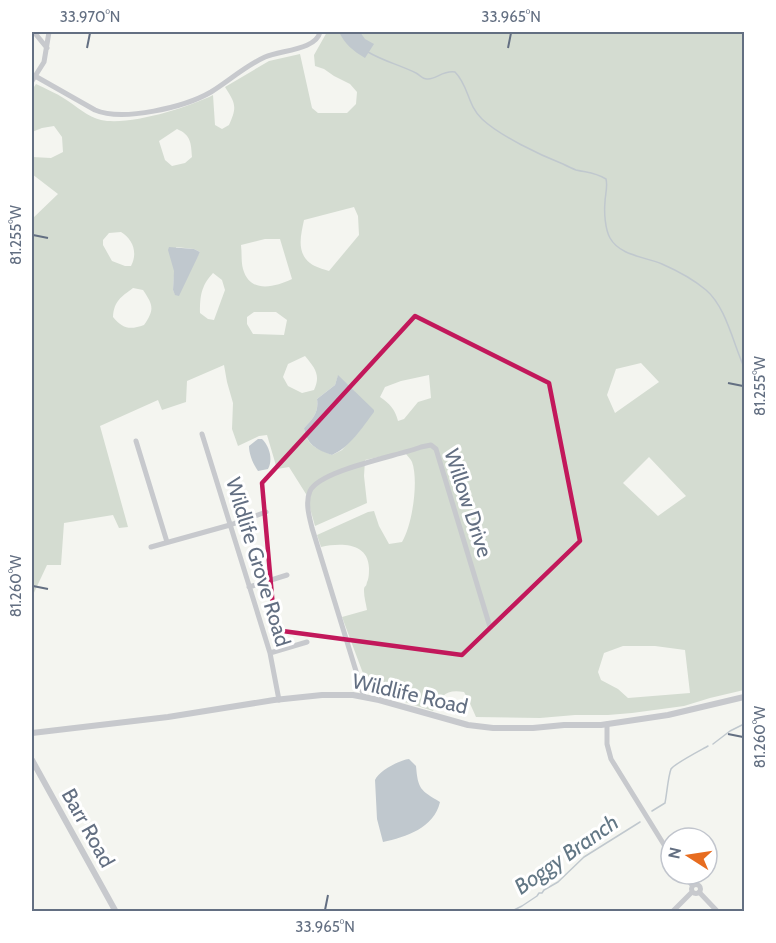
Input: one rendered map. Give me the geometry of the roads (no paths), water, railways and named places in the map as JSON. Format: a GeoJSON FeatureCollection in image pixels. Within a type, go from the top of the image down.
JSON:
{"type":"FeatureCollection","features":[{"type":"Feature","properties":{"kind":"street"},"geometry":{"type":"LineString","coordinates":[[34,32],[47,48]]}},
{"type":"Feature","properties":{"kind":"street"},"geometry":{"type":"LineString","coordinates":[[49,32],[44,62],[33,79],[95,110],[120,115],[185,103],[204,96],[266,57],[312,43],[318,38],[320,32]]}},
{"type":"Feature","properties":{"kind":"street","name":"Wildlife Grove Road"},"geometry":{"type":"LineString","coordinates":[[202,434],[270,653],[279,700]]}},
{"type":"Feature","properties":{"kind":"street"},"geometry":{"type":"LineString","coordinates":[[136,441],[167,542]]}},
{"type":"Feature","properties":{"kind":"street","name":"Willow Drive"},"geometry":{"type":"LineString","coordinates":[[364,697],[312,528],[308,503],[309,493],[315,484],[348,469],[421,447],[431,446],[436,449],[490,627]]}},
{"type":"Feature","properties":{"kind":"street"},"geometry":{"type":"LineString","coordinates":[[151,547],[230,525],[266,512]]}},
{"type":"Feature","properties":{"kind":"street"},"geometry":{"type":"LineString","coordinates":[[249,587],[287,575]]}},
{"type":"Feature","properties":{"kind":"street"},"geometry":{"type":"LineString","coordinates":[[270,653],[306,642]]}},
{"type":"Feature","properties":{"kind":"street","name":"Wildlife Road"},"geometry":{"type":"LineString","coordinates":[[32,733],[168,717],[322,695],[364,697],[468,725],[493,728],[607,724],[668,715],[744,697]]}},
{"type":"Feature","properties":{"kind":"street"},"geometry":{"type":"LineString","coordinates":[[607,724],[607,744],[611,759],[659,837]]}},
{"type":"Feature","properties":{"kind":"street","name":"Barr Road"},"geometry":{"type":"LineString","coordinates":[[32,760],[116,912]]}},
{"type":"Feature","properties":{"kind":"street"},"geometry":{"type":"LineString","coordinates":[[691,886],[718,912]]}},
{"type":"Feature","properties":{"kind":"street"},"geometry":{"type":"LineString","coordinates":[[672,912],[694,890]]}},
{"type":"Feature","properties":{"kind":"waterway"},"geometry":{"type":"LineString","coordinates":[[368,52],[425,79],[431,79],[447,72],[455,72],[460,77],[477,114],[490,125],[543,156],[576,170],[606,179],[605,215],[607,230],[614,244],[634,255],[668,267],[706,290],[724,316],[744,367]]}},
{"type":"Feature","properties":{"kind":"waterway","name":"Boggy Branch"},"geometry":{"type":"LineString","coordinates":[[713,744],[744,724]]}},
{"type":"Feature","properties":{"kind":"waterway","name":"Boggy Branch"},"geometry":{"type":"LineString","coordinates":[[652,811],[665,803],[671,769],[708,746]]}},
{"type":"Feature","properties":{"kind":"waterway","name":"Boggy Branch"},"geometry":{"type":"LineString","coordinates":[[510,912],[558,882],[584,857],[640,822]]}}]}
